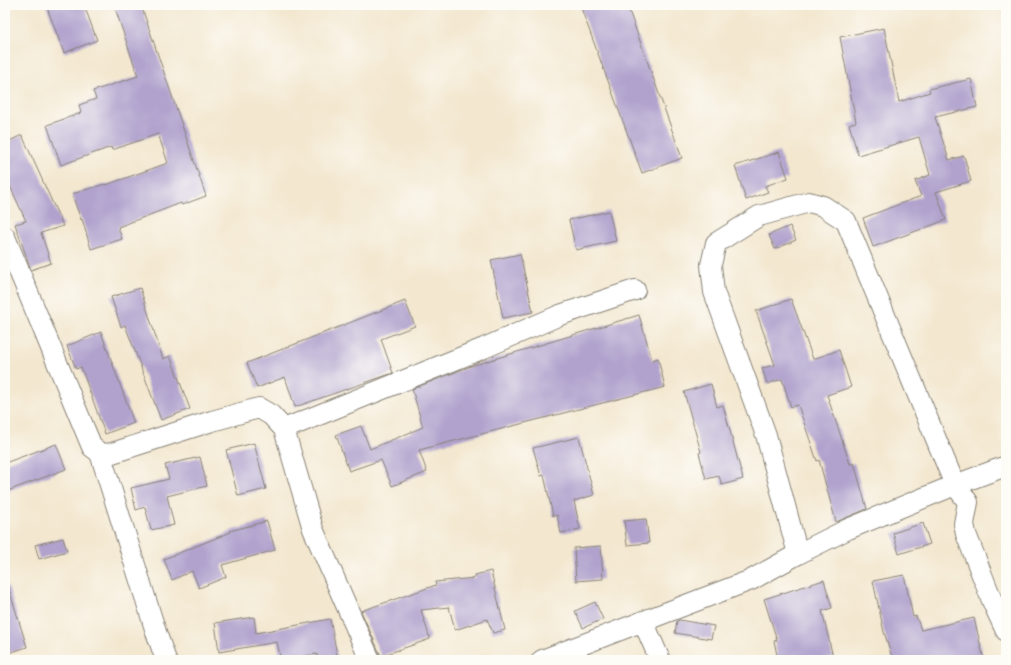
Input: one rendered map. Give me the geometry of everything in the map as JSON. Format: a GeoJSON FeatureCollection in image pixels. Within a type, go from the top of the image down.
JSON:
{"type":"FeatureCollection","features":[{"type":"Feature","properties":{"kind":"street"},"geometry":{"type":"LineString","coordinates":[[798,554],[766,435],[714,292],[711,265],[716,243],[759,216],[809,202],[823,206],[846,221],[955,485],[968,502],[964,524],[966,534],[993,603],[1006,631]]}},
{"type":"Feature","properties":{"kind":"street"},"geometry":{"type":"LineString","coordinates":[[5,237],[92,447],[100,453],[110,454],[212,421],[259,408],[271,415],[284,429],[313,528],[370,660]]}},
{"type":"Feature","properties":{"kind":"street"},"geometry":{"type":"LineString","coordinates":[[284,429],[484,348],[560,315],[635,290]]}},
{"type":"Feature","properties":{"kind":"street"},"geometry":{"type":"LineString","coordinates":[[100,453],[166,660]]}},
{"type":"Feature","properties":{"kind":"street"},"geometry":{"type":"LineString","coordinates":[[542,660],[751,580],[848,529],[955,485],[1006,466]]}},
{"type":"Feature","properties":{"kind":"street"},"geometry":{"type":"LineString","coordinates":[[643,621],[660,660]]}},
{"type":"Feature","properties":{"kind":"building"},"geometry":{"type":"Polygon","coordinates":[[[46,5],[84,5],[97,40],[64,53],[46,5]]]}},
{"type":"Feature","properties":{"kind":"building"},"geometry":{"type":"Polygon","coordinates":[[[114,5],[141,5],[206,196],[182,205],[181,203],[118,227],[122,239],[91,249],[82,219],[81,220],[72,194],[105,184],[106,185],[168,163],[158,134],[112,150],[111,147],[61,165],[47,125],[81,113],[79,105],[96,99],[93,91],[138,76],[114,5]]]}},
{"type":"Feature","properties":{"kind":"building"},"geometry":{"type":"Polygon","coordinates":[[[580,5],[627,5],[682,158],[642,173],[580,5]]]}},
{"type":"Feature","properties":{"kind":"building"},"geometry":{"type":"Polygon","coordinates":[[[884,28],[899,102],[930,92],[929,89],[971,79],[977,107],[935,117],[949,160],[964,156],[971,181],[936,192],[946,220],[873,247],[863,218],[921,196],[915,181],[930,175],[919,137],[858,155],[849,124],[856,122],[840,37],[884,28]]]}},
{"type":"Feature","properties":{"kind":"building"},"geometry":{"type":"Polygon","coordinates":[[[22,135],[63,226],[41,233],[51,263],[31,270],[15,224],[26,221],[5,175],[5,143],[22,135]]]}},
{"type":"Feature","properties":{"kind":"building"},"geometry":{"type":"Polygon","coordinates":[[[779,152],[788,178],[765,186],[768,192],[746,200],[735,166],[779,152]]]}},
{"type":"Feature","properties":{"kind":"building"},"geometry":{"type":"Polygon","coordinates":[[[609,211],[616,241],[576,250],[569,220],[609,211]]]}},
{"type":"Feature","properties":{"kind":"building"},"geometry":{"type":"Polygon","coordinates":[[[790,226],[796,240],[775,249],[769,235],[790,226]]]}},
{"type":"Feature","properties":{"kind":"building"},"geometry":{"type":"Polygon","coordinates":[[[520,254],[533,312],[503,318],[491,260],[520,254]]]}},
{"type":"Feature","properties":{"kind":"building"},"geometry":{"type":"Polygon","coordinates":[[[140,288],[163,359],[170,356],[190,409],[161,420],[125,325],[121,327],[111,297],[140,288]]]}},
{"type":"Feature","properties":{"kind":"building"},"geometry":{"type":"Polygon","coordinates":[[[791,299],[813,359],[839,350],[851,387],[827,395],[850,464],[854,463],[867,509],[836,522],[819,460],[817,461],[798,405],[791,407],[782,379],[767,384],[762,368],[775,365],[756,311],[791,299]]]}},
{"type":"Feature","properties":{"kind":"building"},"geometry":{"type":"Polygon","coordinates":[[[405,301],[415,326],[381,339],[393,373],[295,407],[285,377],[257,388],[247,363],[405,301]]]}},
{"type":"Feature","properties":{"kind":"building"},"geometry":{"type":"Polygon","coordinates":[[[639,315],[652,360],[658,358],[665,387],[419,450],[427,472],[392,486],[381,460],[349,471],[336,435],[361,426],[370,449],[423,427],[412,389],[471,366],[639,315]]]}},
{"type":"Feature","properties":{"kind":"building"},"geometry":{"type":"Polygon","coordinates":[[[101,332],[134,423],[105,434],[81,367],[76,369],[67,346],[101,332]]]}},
{"type":"Feature","properties":{"kind":"building"},"geometry":{"type":"Polygon","coordinates":[[[711,384],[717,407],[723,405],[743,479],[722,485],[719,476],[706,479],[699,453],[701,452],[684,392],[711,384]]]}},
{"type":"Feature","properties":{"kind":"building"},"geometry":{"type":"Polygon","coordinates":[[[579,437],[594,495],[574,501],[580,529],[561,533],[557,515],[553,516],[544,475],[541,476],[533,448],[579,437]]]}},
{"type":"Feature","properties":{"kind":"building"},"geometry":{"type":"Polygon","coordinates":[[[254,443],[266,489],[238,496],[226,450],[254,443]]]}},
{"type":"Feature","properties":{"kind":"building"},"geometry":{"type":"Polygon","coordinates":[[[56,444],[66,469],[5,492],[5,463],[56,444]]]}},
{"type":"Feature","properties":{"kind":"building"},"geometry":{"type":"Polygon","coordinates":[[[200,457],[207,486],[167,496],[174,525],[151,530],[145,507],[136,510],[131,488],[169,479],[165,465],[200,457]]]}},
{"type":"Feature","properties":{"kind":"building"},"geometry":{"type":"Polygon","coordinates":[[[646,519],[649,543],[627,545],[624,521],[646,519]]]}},
{"type":"Feature","properties":{"kind":"building"},"geometry":{"type":"Polygon","coordinates":[[[267,521],[275,550],[222,565],[226,577],[199,588],[192,571],[172,580],[164,559],[231,532],[230,531],[267,521]]]}},
{"type":"Feature","properties":{"kind":"building"},"geometry":{"type":"Polygon","coordinates":[[[923,523],[930,544],[899,554],[893,533],[923,523]]]}},
{"type":"Feature","properties":{"kind":"building"},"geometry":{"type":"Polygon","coordinates":[[[63,538],[67,551],[39,559],[35,545],[63,538]]]}},
{"type":"Feature","properties":{"kind":"building"},"geometry":{"type":"Polygon","coordinates":[[[601,546],[603,579],[576,581],[574,548],[601,546]]]}},
{"type":"Feature","properties":{"kind":"building"},"geometry":{"type":"Polygon","coordinates":[[[491,571],[505,630],[493,633],[487,619],[455,630],[449,607],[421,610],[430,639],[381,656],[361,611],[436,585],[435,582],[475,578],[475,575],[491,571]]]}},
{"type":"Feature","properties":{"kind":"building"},"geometry":{"type":"Polygon","coordinates":[[[904,575],[913,617],[916,616],[921,630],[974,618],[984,660],[893,660],[884,632],[873,581],[904,575]]]}},
{"type":"Feature","properties":{"kind":"building"},"geometry":{"type":"Polygon","coordinates":[[[824,580],[832,608],[822,611],[833,657],[820,660],[778,660],[774,641],[777,640],[764,599],[824,580]]]}},
{"type":"Feature","properties":{"kind":"building"},"geometry":{"type":"Polygon","coordinates":[[[8,586],[27,647],[5,654],[5,587],[8,586]]]}},
{"type":"Feature","properties":{"kind":"building"},"geometry":{"type":"Polygon","coordinates":[[[595,602],[603,619],[583,628],[575,611],[595,602]]]}},
{"type":"Feature","properties":{"kind":"building"},"geometry":{"type":"Polygon","coordinates":[[[254,617],[256,633],[330,619],[338,660],[318,660],[317,654],[281,660],[277,642],[219,652],[215,623],[254,617]]]}},
{"type":"Feature","properties":{"kind":"building"},"geometry":{"type":"Polygon","coordinates":[[[679,620],[714,626],[711,639],[675,633],[677,621],[679,620]]]}}]}
